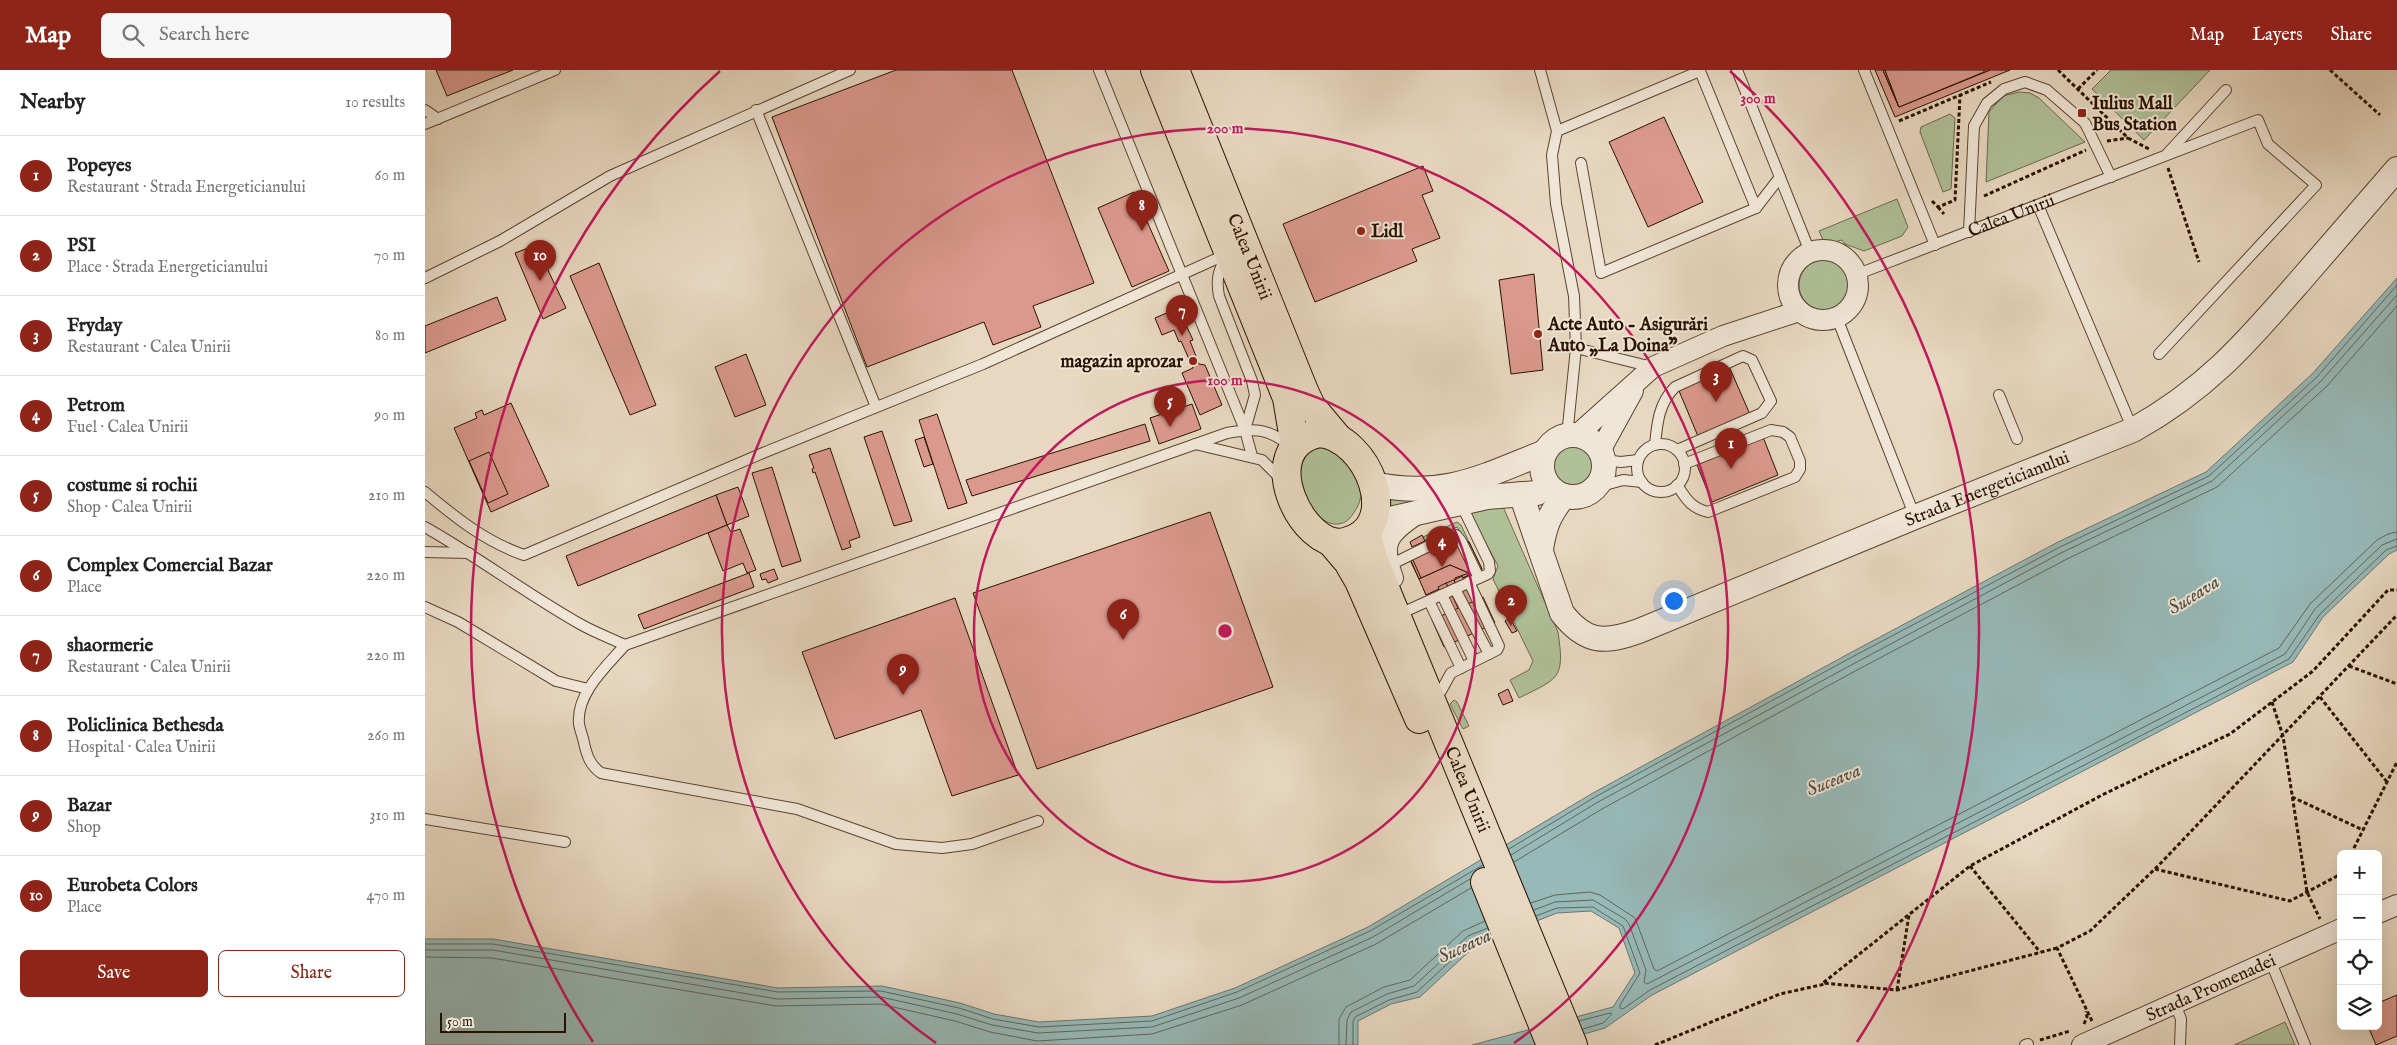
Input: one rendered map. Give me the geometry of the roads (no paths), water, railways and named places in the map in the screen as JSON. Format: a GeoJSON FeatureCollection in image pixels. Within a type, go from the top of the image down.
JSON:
{"type":"FeatureCollection","features":[{"type":"Feature","properties":{"kind":"main road","name":"Calea Unirii"},"geometry":{"type":"LineString","coordinates":[[1155,70],[1287,398],[1294,448]]}},
{"type":"Feature","properties":{"kind":"main road","name":"Calea Unirii"},"geometry":{"type":"LineString","coordinates":[[1175,70],[1304,391],[1311,406],[1337,437]]}},
{"type":"Feature","properties":{"kind":"main road"},"geometry":{"type":"LineString","coordinates":[[1327,434],[1337,437],[1353,449],[1373,484],[1376,498],[1369,527],[1345,542],[1331,542],[1312,528],[1303,518],[1287,486],[1285,470],[1289,455],[1294,448],[1310,435],[1327,434]]}},
{"type":"Feature","properties":{"kind":"main road","name":"Calea Unirii"},"geometry":{"type":"LineString","coordinates":[[1369,527],[1373,559],[1573,1045]]}},
{"type":"Feature","properties":{"kind":"main road","name":"Calea Unirii"},"geometry":{"type":"LineString","coordinates":[[1331,542],[1348,562],[1436,716],[1551,1045]]}},
{"type":"Feature","properties":{"kind":"street","name":"Strada Energeticianului"},"geometry":{"type":"LineString","coordinates":[[1521,494],[1562,613],[1570,623],[1586,635],[1605,640],[1639,631],[1915,517],[2133,430],[2177,404],[2224,365],[2397,169]]}},
{"type":"Feature","properties":{"kind":"street"},"geometry":{"type":"LineString","coordinates":[[1822,249],[1833,250],[1844,255],[1858,274],[1859,283],[1855,300],[1851,308],[1837,318],[1817,320],[1799,310],[1791,301],[1788,290],[1788,278],[1796,262],[1810,252],[1822,249]]}},
{"type":"Feature","properties":{"kind":"street"},"geometry":{"type":"LineString","coordinates":[[1559,494],[1544,478],[1542,461],[1550,445],[1571,436],[1647,372],[1723,336],[1799,310]]}},
{"type":"Feature","properties":{"kind":"street"},"geometry":{"type":"LineString","coordinates":[[1369,527],[1487,497],[1521,494],[1559,494],[1575,497],[1585,494],[1594,488],[1601,475],[1601,456],[1647,372]]}},
{"type":"Feature","properties":{"kind":"street"},"geometry":{"type":"LineString","coordinates":[[1571,436],[1586,438],[1601,456]]}},
{"type":"Feature","properties":{"kind":"street"},"geometry":{"type":"LineString","coordinates":[[1373,484],[1416,490],[1444,488],[1474,480],[1545,452]]}},
{"type":"Feature","properties":{"kind":"street","name":"Strada Energeticianului"},"geometry":{"type":"LineString","coordinates":[[1541,549],[1546,524],[1559,494]]}},
{"type":"Feature","properties":{"kind":"street"},"geometry":{"type":"LineString","coordinates":[[1418,514],[1394,531],[1389,538],[1385,555],[1406,611],[1436,716]]}},
{"type":"Feature","properties":{"kind":"street"},"geometry":{"type":"LineString","coordinates":[[2382,911],[2397,905]]}},
{"type":"Feature","properties":{"kind":"street","name":"Strada Promenadei"},"geometry":{"type":"LineString","coordinates":[[2080,1033],[2174,1002],[2335,932]]}},
{"type":"Feature","properties":{"kind":"lane"},"geometry":{"type":"LineString","coordinates":[[425,124],[555,70]]}},
{"type":"Feature","properties":{"kind":"lane"},"geometry":{"type":"LineString","coordinates":[[425,278],[500,241],[611,176],[756,110],[850,70]]}},
{"type":"Feature","properties":{"kind":"lane"},"geometry":{"type":"LineString","coordinates":[[1099,70],[1245,430],[1252,456]]}},
{"type":"Feature","properties":{"kind":"lane"},"geometry":{"type":"LineString","coordinates":[[1540,70],[1557,131],[1552,154],[1556,204],[1574,296],[1576,348],[1571,436]]}},
{"type":"Feature","properties":{"kind":"lane"},"geometry":{"type":"LineString","coordinates":[[1737,70],[1810,252]]}},
{"type":"Feature","properties":{"kind":"lane"},"geometry":{"type":"LineString","coordinates":[[1864,70],[1935,245]]}},
{"type":"Feature","properties":{"kind":"lane"},"geometry":{"type":"LineString","coordinates":[[1557,131],[1701,71],[1756,208]]}},
{"type":"Feature","properties":{"kind":"lane"},"geometry":{"type":"LineString","coordinates":[[1969,232],[1974,126],[1987,103],[2004,89],[2025,82],[2047,90],[2085,123],[2111,177]]}},
{"type":"Feature","properties":{"kind":"lane"},"geometry":{"type":"LineString","coordinates":[[2165,156],[2225,90]]}},
{"type":"Feature","properties":{"kind":"lane"},"geometry":{"type":"LineString","coordinates":[[425,110],[438,119]]}},
{"type":"Feature","properties":{"kind":"lane"},"geometry":{"type":"LineString","coordinates":[[756,110],[877,408]]}},
{"type":"Feature","properties":{"kind":"lane","name":"Calea Unirii"},"geometry":{"type":"LineString","coordinates":[[1858,274],[2258,120],[2268,144],[2316,185],[2159,354]]}},
{"type":"Feature","properties":{"kind":"lane"},"geometry":{"type":"LineString","coordinates":[[1581,163],[1601,273],[1756,208],[1780,177]]}},
{"type":"Feature","properties":{"kind":"lane"},"geometry":{"type":"LineString","coordinates":[[2038,205],[2133,430]]}},
{"type":"Feature","properties":{"kind":"lane"},"geometry":{"type":"LineString","coordinates":[[425,492],[478,533],[504,548],[524,555],[763,453],[983,364],[1228,254]]}},
{"type":"Feature","properties":{"kind":"lane"},"geometry":{"type":"LineString","coordinates":[[1228,254],[1218,270],[1217,282],[1219,296],[1252,381],[1255,395],[1245,430]]}},
{"type":"Feature","properties":{"kind":"lane"},"geometry":{"type":"LineString","coordinates":[[1837,318],[1915,517]]}},
{"type":"Feature","properties":{"kind":"lane"},"geometry":{"type":"LineString","coordinates":[[1576,348],[1647,372]]}},
{"type":"Feature","properties":{"kind":"lane"},"geometry":{"type":"LineString","coordinates":[[1655,445],[1657,416],[1669,393],[1675,387],[1743,356],[1753,360],[1771,401],[1769,407],[1762,413],[1677,450]]}},
{"type":"Feature","properties":{"kind":"lane"},"geometry":{"type":"LineString","coordinates":[[1999,394],[2017,439]]}},
{"type":"Feature","properties":{"kind":"lane"},"geometry":{"type":"LineString","coordinates":[[1038,821],[972,844],[942,848],[896,844],[797,809],[601,773],[592,766],[579,722],[588,689],[625,645],[1194,444],[1245,430],[1268,431],[1294,448]]}},
{"type":"Feature","properties":{"kind":"lane"},"geometry":{"type":"LineString","coordinates":[[1677,485],[1688,503],[1697,510],[1708,512],[1795,478],[1800,469],[1800,461],[1790,438],[1783,432],[1771,430],[1684,464]]}},
{"type":"Feature","properties":{"kind":"lane"},"geometry":{"type":"LineString","coordinates":[[1194,444],[1252,456],[1262,460],[1272,468],[1287,486]]}},
{"type":"Feature","properties":{"kind":"lane"},"geometry":{"type":"LineString","coordinates":[[1663,444],[1677,450],[1684,464],[1685,472],[1677,485],[1663,492],[1648,488],[1638,476],[1638,460],[1648,448],[1655,445],[1663,444]]}},
{"type":"Feature","properties":{"kind":"lane"},"geometry":{"type":"LineString","coordinates":[[1601,456],[1621,462],[1638,460]]}},
{"type":"Feature","properties":{"kind":"lane"},"geometry":{"type":"LineString","coordinates":[[1594,488],[1623,480],[1642,482]]}},
{"type":"Feature","properties":{"kind":"lane"},"geometry":{"type":"LineString","coordinates":[[1406,611],[1479,578],[1490,571],[1489,562],[1461,504]]}},
{"type":"Feature","properties":{"kind":"lane"},"geometry":{"type":"LineString","coordinates":[[425,527],[470,553],[522,590],[582,625],[625,645]]}},
{"type":"Feature","properties":{"kind":"lane"},"geometry":{"type":"LineString","coordinates":[[1388,566],[1449,536],[1456,535],[1460,539],[1479,578]]}},
{"type":"Feature","properties":{"kind":"lane"},"geometry":{"type":"LineString","coordinates":[[425,552],[470,553]]}},
{"type":"Feature","properties":{"kind":"lane"},"geometry":{"type":"LineString","coordinates":[[1436,716],[1451,673],[1497,650],[1499,643],[1469,582]]}},
{"type":"Feature","properties":{"kind":"lane"},"geometry":{"type":"LineString","coordinates":[[1455,589],[1489,654]]}},
{"type":"Feature","properties":{"kind":"lane"},"geometry":{"type":"LineString","coordinates":[[1442,595],[1474,661]]}},
{"type":"Feature","properties":{"kind":"lane"},"geometry":{"type":"LineString","coordinates":[[1429,601],[1461,668]]}},
{"type":"Feature","properties":{"kind":"lane"},"geometry":{"type":"LineString","coordinates":[[425,607],[458,622],[556,682],[588,689]]}},
{"type":"Feature","properties":{"kind":"lane"},"geometry":{"type":"LineString","coordinates":[[425,819],[565,842]]}},
{"type":"Feature","properties":{"kind":"lane"},"geometry":{"type":"LineString","coordinates":[[2270,960],[2305,1045]]}},
{"type":"Feature","properties":{"kind":"lane"},"geometry":{"type":"LineString","coordinates":[[2174,1002],[2181,1019],[2180,1045]]}},
{"type":"Feature","properties":{"kind":"water","name":"Suceava"},"geometry":{"type":"Polygon","coordinates":[[[2397,278],[2397,550],[2389,554],[2323,617],[2293,662],[1652,995],[1605,1028],[1546,1045],[1472,1045],[1613,1007],[1635,973],[1619,928],[1591,911],[1557,913],[1476,945],[1420,997],[1391,1004],[1358,1021],[1358,1045],[425,1045],[425,939],[493,939],[778,988],[882,986],[960,1003],[994,1014],[1039,1022],[1152,1016],[1235,988],[1368,927],[1593,793],[1850,653],[2058,542],[2206,472],[2313,373],[2397,278]]]}},
{"type":"Feature","properties":{"kind":"place","name":"Iulius Mall Bus Station"},"geometry":{"type":"Point","coordinates":[2082,113]}},
{"type":"Feature","properties":{"kind":"place","name":"Policlinica Bethesda"},"geometry":{"type":"Point","coordinates":[1142,231]}},
{"type":"Feature","properties":{"kind":"place","name":"Lidl"},"geometry":{"type":"Point","coordinates":[1361,231]}},
{"type":"Feature","properties":{"kind":"place","name":"Eurobeta Colors"},"geometry":{"type":"Point","coordinates":[540,281]}},
{"type":"Feature","properties":{"kind":"place","name":"Acte Auto - Asigurări Auto „La Doina”"},"geometry":{"type":"Point","coordinates":[1538,334]}},
{"type":"Feature","properties":{"kind":"place","name":"shaormerie"},"geometry":{"type":"Point","coordinates":[1182,336]}},
{"type":"Feature","properties":{"kind":"place","name":"magazin aprozar"},"geometry":{"type":"Point","coordinates":[1193,361]}},
{"type":"Feature","properties":{"kind":"place","name":"Fryday"},"geometry":{"type":"Point","coordinates":[1716,402]}},
{"type":"Feature","properties":{"kind":"place","name":"costume si rochii"},"geometry":{"type":"Point","coordinates":[1170,427]}},
{"type":"Feature","properties":{"kind":"place","name":"Popeyes"},"geometry":{"type":"Point","coordinates":[1731,469]}},
{"type":"Feature","properties":{"kind":"place","name":"Petrom"},"geometry":{"type":"Point","coordinates":[1442,567]}},
{"type":"Feature","properties":{"kind":"place","name":"PSI"},"geometry":{"type":"Point","coordinates":[1511,626]}},
{"type":"Feature","properties":{"kind":"place","name":"Complex Comercial Bazar"},"geometry":{"type":"Point","coordinates":[1123,640]}},
{"type":"Feature","properties":{"kind":"place","name":"Bazar"},"geometry":{"type":"Point","coordinates":[903,695]}}]}
